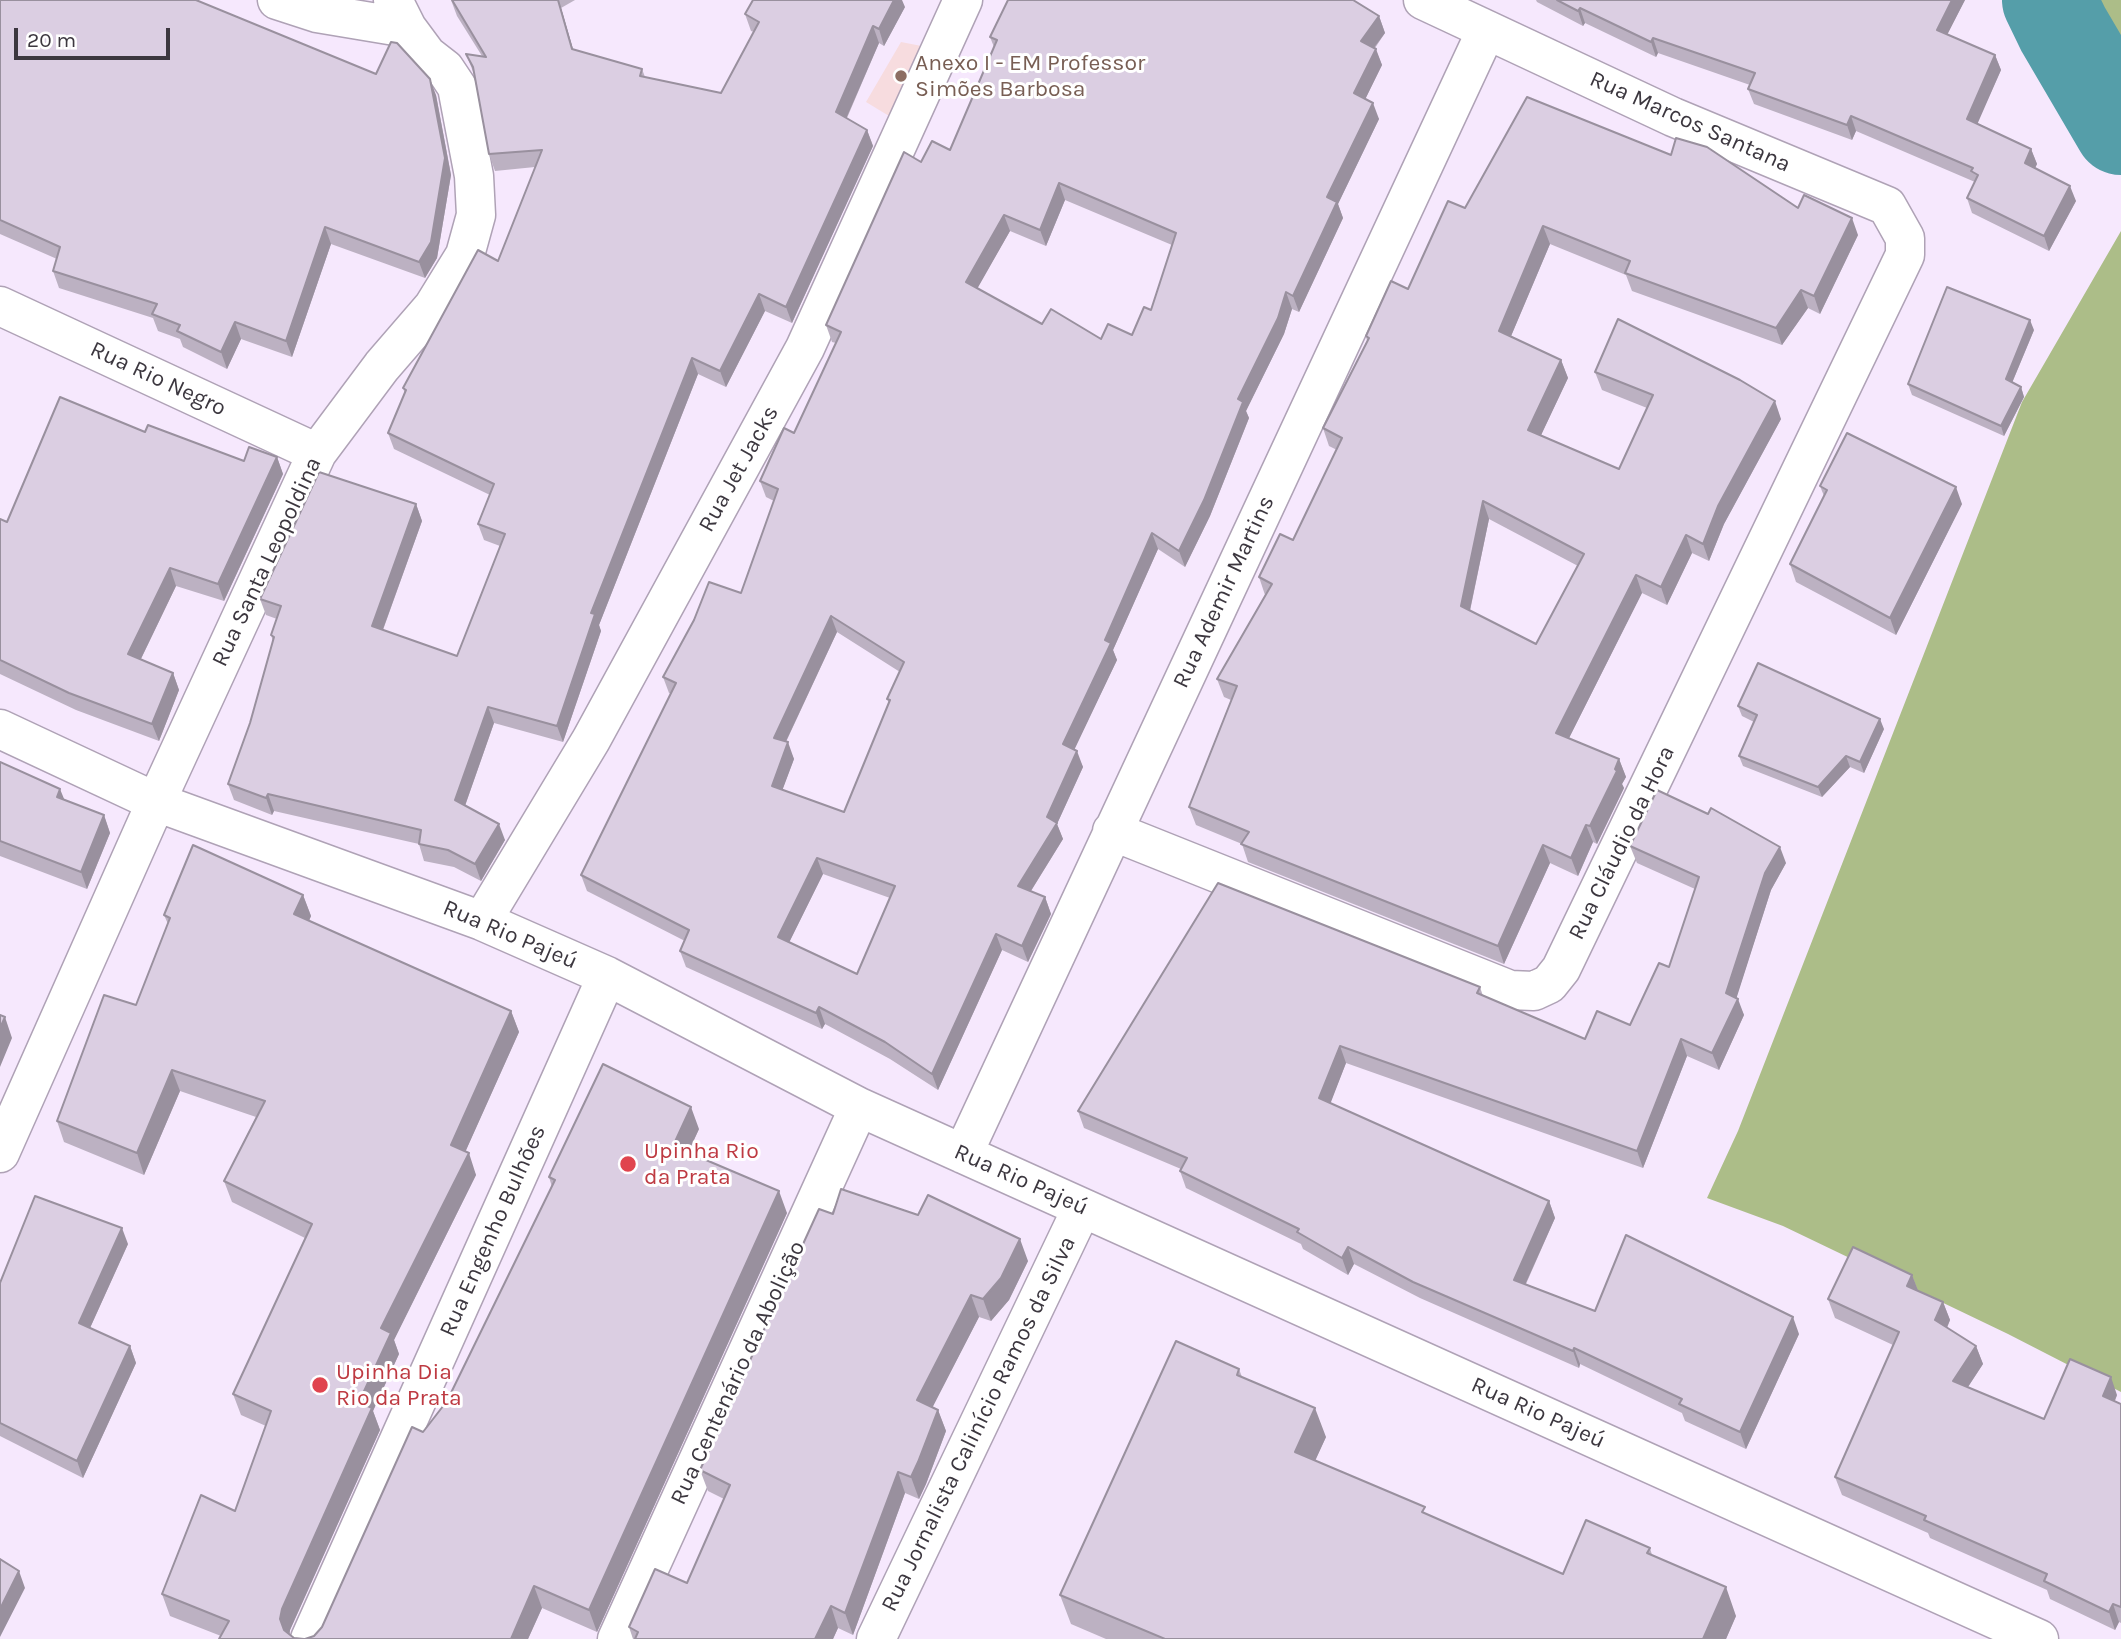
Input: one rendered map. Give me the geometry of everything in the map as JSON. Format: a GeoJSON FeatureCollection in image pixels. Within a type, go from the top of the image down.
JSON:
{"type":"FeatureCollection","features":[{"type":"Feature","properties":{"kind":"street"},"geometry":{"type":"LineString","coordinates":[[277,0],[317,12],[400,14]]}},
{"type":"Feature","properties":{"kind":"street","name":"Rua Jet Jacks"},"geometry":{"type":"LineString","coordinates":[[482,920],[591,740],[805,348],[963,0]]}},
{"type":"Feature","properties":{"kind":"street","name":"Rua Marcos Santana"},"geometry":{"type":"LineString","coordinates":[[1423,0],[1673,117],[1887,206],[1905,237],[1905,255],[1894,278]]}},
{"type":"Feature","properties":{"kind":"street","name":"Rua Santa Leopoldina"},"geometry":{"type":"LineString","coordinates":[[0,1153],[156,802],[317,453],[451,280],[465,255],[476,215],[474,176],[457,87],[445,69],[426,55],[400,14]]}},
{"type":"Feature","properties":{"kind":"street","name":"Rua Ademir Martins"},"geometry":{"type":"LineString","coordinates":[[963,1154],[1486,31]]}},
{"type":"Feature","properties":{"kind":"street","name":"Rua Cláudio da Hora"},"geometry":{"type":"LineString","coordinates":[[1112,831],[1510,990],[1534,991],[1549,984],[1561,969],[1894,278]]}},
{"type":"Feature","properties":{"kind":"street","name":"Rua Rio Negro"},"geometry":{"type":"LineString","coordinates":[[0,306],[317,453]]}},
{"type":"Feature","properties":{"kind":"street","name":"Rua Rio Pajeú"},"geometry":{"type":"LineString","coordinates":[[0,729],[156,802],[482,920],[607,976],[859,1107],[2039,1639]]}},
{"type":"Feature","properties":{"kind":"street","name":"Rua Engenho Bulhões"},"geometry":{"type":"LineString","coordinates":[[310,1639],[607,976]]}},
{"type":"Feature","properties":{"kind":"street","name":"Rua Centenário da Abolição"},"geometry":{"type":"LineString","coordinates":[[617,1639],[859,1107]]}},
{"type":"Feature","properties":{"kind":"street","name":"Rua Jornalista Calinício Ramos da Silva"},"geometry":{"type":"LineString","coordinates":[[876,1639],[1083,1208]]}},
{"type":"Feature","properties":{"kind":"shaded area","name":"Anexo I - EM Professor Simões Barbosa"},"geometry":{"type":"Polygon","coordinates":[[[901,42],[937,49],[894,119],[866,102],[901,42]]]}},
{"type":"Feature","properties":{"kind":"green space"},"geometry":{"type":"Polygon","coordinates":[[[2091,0],[2121,0],[2121,48],[2108,44],[2091,0]]]}},
{"type":"Feature","properties":{"kind":"green space"},"geometry":{"type":"Polygon","coordinates":[[[2121,231],[2121,1392],[2008,1334],[1783,1226],[1707,1198],[1738,1131],[2022,402],[2121,231]]]}},
{"type":"Feature","properties":{"kind":"building"},"geometry":{"type":"Polygon","coordinates":[[[0,0],[196,0],[376,74],[391,42],[397,43],[430,79],[445,158],[431,242],[419,262],[325,227],[286,341],[235,322],[221,352],[177,331],[180,325],[152,314],[157,304],[53,271],[60,247],[0,220],[0,0]]]}},
{"type":"Feature","properties":{"kind":"building"},"geometry":{"type":"Polygon","coordinates":[[[452,0],[558,0],[572,49],[642,69],[640,76],[721,93],[759,22],[745,14],[753,0],[894,0],[879,29],[873,26],[836,112],[867,130],[786,307],[759,294],[720,371],[692,358],[591,613],[595,614],[557,726],[488,707],[455,800],[499,824],[475,864],[448,850],[419,844],[421,830],[268,794],[266,798],[228,784],[250,723],[274,637],[271,635],[281,606],[260,599],[319,472],[416,504],[372,626],[457,656],[505,534],[478,524],[494,484],[388,433],[406,390],[403,388],[478,250],[498,261],[542,150],[489,154],[473,67],[466,54],[486,57],[452,0]]]}},
{"type":"Feature","properties":{"kind":"building"},"geometry":{"type":"Polygon","coordinates":[[[1008,0],[1353,0],[1379,16],[1361,41],[1376,49],[1354,93],[1373,103],[1327,197],[1337,202],[1293,296],[1286,292],[1278,318],[1238,399],[1243,402],[1204,500],[1179,551],[1152,533],[1105,640],[1111,643],[1063,744],[1077,751],[1047,817],[1057,823],[1018,886],[1045,897],[1022,946],[996,934],[932,1074],[885,1042],[819,1007],[816,1013],[680,951],[689,930],[581,875],[676,683],[663,677],[694,620],[709,582],[741,593],[778,489],[760,481],[784,428],[794,433],[841,332],[826,325],[904,152],[921,162],[932,141],[950,150],[997,40],[990,37],[1008,0]],[[1059,183],[1040,230],[1004,215],[966,282],[1042,324],[1051,309],[1101,339],[1108,324],[1132,335],[1144,307],[1151,310],[1176,233],[1059,183]],[[831,616],[774,738],[788,742],[772,786],[844,812],[904,662],[831,616]],[[817,858],[778,937],[857,974],[895,886],[817,858]]]}},
{"type":"Feature","properties":{"kind":"building"},"geometry":{"type":"Polygon","coordinates":[[[1557,0],[1952,0],[1937,30],[1995,55],[1967,119],[2031,149],[2025,163],[2070,186],[2044,236],[1967,198],[1978,175],[1971,171],[1973,168],[1851,116],[1847,125],[1748,89],[1755,73],[1653,38],[1651,42],[1557,0]]]}},
{"type":"Feature","properties":{"kind":"building"},"geometry":{"type":"Polygon","coordinates":[[[1527,97],[1671,155],[1676,138],[1707,147],[1798,208],[1804,195],[1852,218],[1814,296],[1801,290],[1776,328],[1625,273],[1630,261],[1543,226],[1499,331],[1561,360],[1528,430],[1619,469],[1653,395],[1595,372],[1618,319],[1740,380],[1775,401],[1718,506],[1703,544],[1686,535],[1661,587],[1636,575],[1556,733],[1619,759],[1615,769],[1617,771],[1590,826],[1586,825],[1571,858],[1543,845],[1498,946],[1241,844],[1249,832],[1189,807],[1237,686],[1217,679],[1272,584],[1259,577],[1280,534],[1293,540],[1342,438],[1323,428],[1369,338],[1366,336],[1391,281],[1408,289],[1448,201],[1465,208],[1527,97]],[[1483,501],[1461,606],[1536,644],[1584,554],[1483,501]]]}},
{"type":"Feature","properties":{"kind":"building"},"geometry":{"type":"Polygon","coordinates":[[[1947,287],[2030,320],[2006,379],[2021,387],[2001,426],[1908,384],[1947,287]]]}},
{"type":"Feature","properties":{"kind":"building"},"geometry":{"type":"Polygon","coordinates":[[[60,397],[145,432],[148,425],[244,461],[249,447],[277,457],[218,584],[170,568],[128,654],[173,673],[152,724],[69,693],[0,660],[0,519],[7,522],[60,397]]]}},
{"type":"Feature","properties":{"kind":"building"},"geometry":{"type":"Polygon","coordinates":[[[1847,433],[1956,487],[1890,618],[1790,564],[1827,490],[1820,486],[1847,433]]]}},
{"type":"Feature","properties":{"kind":"building"},"geometry":{"type":"Polygon","coordinates":[[[1758,663],[1880,719],[1860,762],[1846,756],[1818,787],[1739,756],[1757,715],[1738,706],[1758,663]]]}},
{"type":"Feature","properties":{"kind":"building"},"geometry":{"type":"Polygon","coordinates":[[[0,762],[60,789],[57,797],[104,815],[81,872],[0,841],[0,762]]]}},
{"type":"Feature","properties":{"kind":"building"},"geometry":{"type":"Polygon","coordinates":[[[1657,790],[1708,814],[1711,808],[1780,847],[1765,873],[1726,993],[1738,999],[1712,1053],[1681,1039],[1637,1151],[1340,1046],[1319,1098],[1549,1201],[1514,1280],[1595,1311],[1626,1235],[1793,1317],[1740,1432],[1679,1404],[1682,1399],[1574,1348],[1573,1351],[1413,1282],[1348,1247],[1342,1258],[1297,1232],[1299,1229],[1180,1171],[1187,1158],[1078,1111],[1218,883],[1480,987],[1477,993],[1585,1039],[1597,1011],[1630,1025],[1659,963],[1669,967],[1699,877],[1630,846],[1657,790]]]}},
{"type":"Feature","properties":{"kind":"building"},"geometry":{"type":"Polygon","coordinates":[[[193,845],[303,895],[294,914],[511,1011],[451,1145],[469,1153],[381,1328],[391,1333],[359,1402],[372,1408],[282,1609],[280,1619],[284,1630],[294,1638],[304,1639],[219,1639],[229,1621],[162,1594],[201,1495],[235,1511],[271,1411],[233,1394],[312,1224],[224,1181],[265,1101],[172,1070],[137,1153],[57,1121],[104,995],[136,1005],[170,918],[164,915],[193,845]]]}},
{"type":"Feature","properties":{"kind":"building"},"geometry":{"type":"Polygon","coordinates":[[[0,1015],[5,1017],[0,1028],[0,1015]]]}},
{"type":"Feature","properties":{"kind":"building"},"geometry":{"type":"Polygon","coordinates":[[[603,1064],[691,1107],[673,1146],[779,1191],[589,1610],[534,1586],[511,1639],[305,1639],[314,1636],[322,1627],[412,1427],[423,1432],[447,1401],[555,1180],[549,1177],[603,1064]]]}},
{"type":"Feature","properties":{"kind":"building"},"geometry":{"type":"Polygon","coordinates":[[[841,1189],[918,1215],[928,1195],[1020,1239],[1001,1278],[983,1299],[971,1295],[917,1400],[938,1410],[911,1477],[898,1472],[845,1613],[831,1606],[815,1639],[635,1639],[638,1632],[629,1627],[655,1569],[687,1583],[730,1485],[700,1470],[819,1209],[833,1214],[841,1189]]]}},
{"type":"Feature","properties":{"kind":"building"},"geometry":{"type":"Polygon","coordinates":[[[35,1196],[122,1228],[79,1323],[130,1346],[77,1461],[0,1423],[0,1283],[35,1196]]]}},
{"type":"Feature","properties":{"kind":"building"},"geometry":{"type":"Polygon","coordinates":[[[1853,1247],[1912,1275],[1907,1286],[1943,1302],[1935,1320],[1976,1346],[1953,1381],[2044,1419],[2070,1359],[2111,1377],[2103,1396],[2121,1404],[2121,1607],[2113,1604],[2109,1612],[2044,1581],[2047,1574],[1924,1520],[1926,1516],[1835,1477],[1899,1332],[1828,1299],[1853,1247]]]}},
{"type":"Feature","properties":{"kind":"building"},"geometry":{"type":"Polygon","coordinates":[[[1176,1341],[1239,1369],[1237,1375],[1315,1408],[1295,1452],[1425,1507],[1422,1512],[1563,1574],[1586,1520],[1650,1548],[1647,1553],[1726,1587],[1703,1639],[1165,1639],[1060,1595],[1176,1341]]]}},
{"type":"Feature","properties":{"kind":"building"},"geometry":{"type":"Polygon","coordinates":[[[0,1559],[19,1571],[0,1609],[0,1559]]]}},
{"type":"Feature","properties":{"kind":"waterway"},"geometry":{"type":"LineString","coordinates":[[2049,0],[2121,128]]}},
{"type":"Feature","properties":{"kind":"place","name":"Anexo I - EM Professor Simões Barbosa"},"geometry":{"type":"Point","coordinates":[901,76]}},
{"type":"Feature","properties":{"kind":"place","name":"Upinha Rio da Prata"},"geometry":{"type":"Point","coordinates":[628,1164]}},
{"type":"Feature","properties":{"kind":"place","name":"Upinha Dia Rio da Prata"},"geometry":{"type":"Point","coordinates":[320,1385]}}]}
